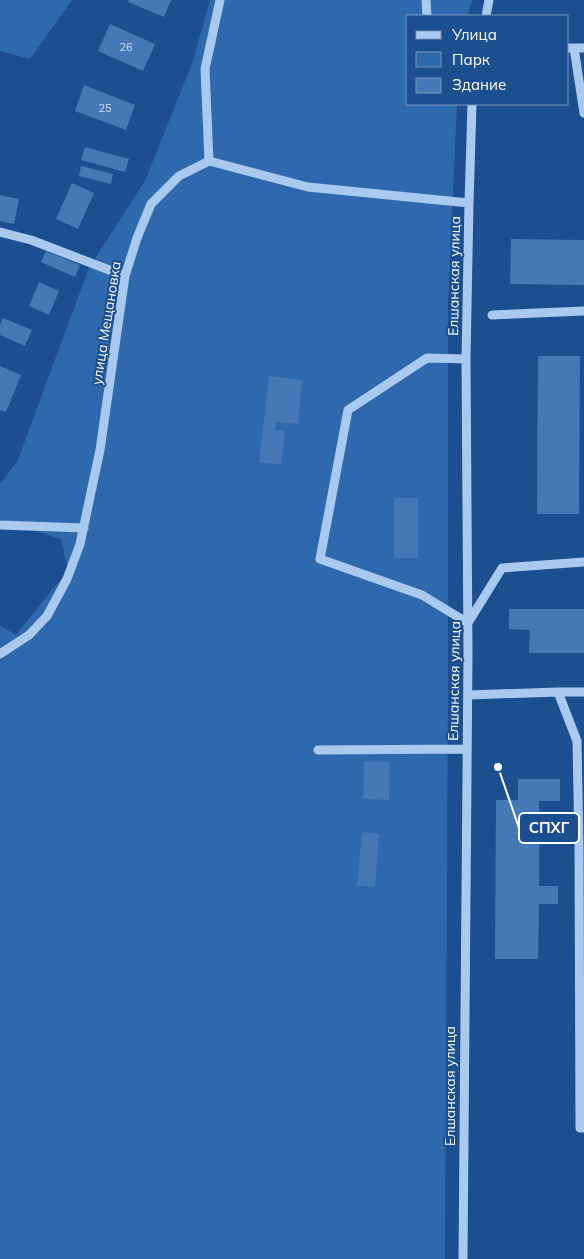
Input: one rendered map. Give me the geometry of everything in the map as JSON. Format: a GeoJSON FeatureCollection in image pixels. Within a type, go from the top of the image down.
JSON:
{"type":"FeatureCollection","features":[{"type":"Feature","properties":{"kind":"street"},"geometry":{"type":"LineString","coordinates":[[220,0],[205,69],[209,161],[308,186],[469,203]]}},
{"type":"Feature","properties":{"kind":"street"},"geometry":{"type":"LineString","coordinates":[[426,0],[427,15]]}},
{"type":"Feature","properties":{"kind":"street"},"geometry":{"type":"LineString","coordinates":[[486,15],[489,0]]}},
{"type":"Feature","properties":{"kind":"street"},"geometry":{"type":"LineString","coordinates":[[575,48],[584,113]]}},
{"type":"Feature","properties":{"kind":"street","name":"Елшанская улица"},"geometry":{"type":"LineString","coordinates":[[463,1259],[468,695],[466,359],[472,105]]}},
{"type":"Feature","properties":{"kind":"street","name":"улица Мещановка"},"geometry":{"type":"LineString","coordinates":[[0,654],[29,635],[47,616],[67,580],[80,544],[100,450],[125,276],[136,238],[151,204],[179,176],[209,161]]}},
{"type":"Feature","properties":{"kind":"street"},"geometry":{"type":"LineString","coordinates":[[0,232],[31,240],[125,276]]}},
{"type":"Feature","properties":{"kind":"street"},"geometry":{"type":"LineString","coordinates":[[492,315],[584,311]]}},
{"type":"Feature","properties":{"kind":"street"},"geometry":{"type":"LineString","coordinates":[[466,359],[427,358],[348,410],[320,559],[422,595],[468,623],[502,568],[584,562]]}},
{"type":"Feature","properties":{"kind":"street"},"geometry":{"type":"LineString","coordinates":[[0,525],[84,528]]}},
{"type":"Feature","properties":{"kind":"street"},"geometry":{"type":"LineString","coordinates":[[558,692],[577,741],[582,845],[580,1128],[584,1128]]}},
{"type":"Feature","properties":{"kind":"street"},"geometry":{"type":"LineString","coordinates":[[468,695],[584,692]]}},
{"type":"Feature","properties":{"kind":"street"},"geometry":{"type":"LineString","coordinates":[[318,750],[467,749]]}},
{"type":"Feature","properties":{"kind":"green space"},"geometry":{"type":"Polygon","coordinates":[[[0,0],[72,0],[30,59],[0,51],[0,0]]]}},
{"type":"Feature","properties":{"kind":"green space"},"geometry":{"type":"Polygon","coordinates":[[[210,0],[472,0],[468,15],[406,15],[406,105],[457,105],[448,303],[445,1259],[0,1259],[0,626],[16,635],[68,570],[61,539],[0,520],[0,484],[17,462],[89,268],[145,181],[193,61],[210,0]]]}},
{"type":"Feature","properties":{"kind":"building"},"geometry":{"type":"Polygon","coordinates":[[[129,0],[171,0],[164,17],[128,2],[129,0]]]}},
{"type":"Feature","properties":{"kind":"building"},"geometry":{"type":"Polygon","coordinates":[[[110,24],[155,44],[143,71],[98,51],[110,24]]]}},
{"type":"Feature","properties":{"kind":"building"},"geometry":{"type":"Polygon","coordinates":[[[84,85],[135,105],[126,130],[75,111],[84,85]]]}},
{"type":"Feature","properties":{"kind":"building"},"geometry":{"type":"Polygon","coordinates":[[[85,147],[129,159],[125,172],[81,160],[85,147]]]}},
{"type":"Feature","properties":{"kind":"building"},"geometry":{"type":"Polygon","coordinates":[[[81,166],[113,174],[111,184],[79,176],[81,166]]]}},
{"type":"Feature","properties":{"kind":"building"},"geometry":{"type":"Polygon","coordinates":[[[72,183],[94,193],[78,229],[56,219],[72,183]]]}},
{"type":"Feature","properties":{"kind":"building"},"geometry":{"type":"Polygon","coordinates":[[[0,195],[19,199],[14,224],[0,221],[0,195]]]}},
{"type":"Feature","properties":{"kind":"building"},"geometry":{"type":"Polygon","coordinates":[[[511,239],[584,240],[584,285],[510,284],[511,239]]]}},
{"type":"Feature","properties":{"kind":"building"},"geometry":{"type":"Polygon","coordinates":[[[46,251],[80,265],[75,277],[41,262],[46,251]]]}},
{"type":"Feature","properties":{"kind":"building"},"geometry":{"type":"Polygon","coordinates":[[[39,282],[59,291],[49,315],[29,306],[39,282]]]}},
{"type":"Feature","properties":{"kind":"building"},"geometry":{"type":"Polygon","coordinates":[[[3,318],[32,330],[25,346],[0,335],[0,325],[3,318]]]}},
{"type":"Feature","properties":{"kind":"building"},"geometry":{"type":"Polygon","coordinates":[[[538,356],[580,356],[579,514],[537,514],[538,356]]]}},
{"type":"Feature","properties":{"kind":"building"},"geometry":{"type":"Polygon","coordinates":[[[0,366],[21,375],[6,412],[0,410],[0,366]]]}},
{"type":"Feature","properties":{"kind":"building"},"geometry":{"type":"Polygon","coordinates":[[[269,376],[302,380],[298,424],[276,422],[275,430],[285,431],[281,465],[259,462],[269,376]]]}},
{"type":"Feature","properties":{"kind":"building"},"geometry":{"type":"Polygon","coordinates":[[[394,498],[418,498],[418,558],[394,558],[394,498]]]}},
{"type":"Feature","properties":{"kind":"building"},"geometry":{"type":"Polygon","coordinates":[[[509,609],[584,609],[584,653],[529,653],[530,630],[509,629],[509,609]]]}},
{"type":"Feature","properties":{"kind":"building"},"geometry":{"type":"Polygon","coordinates":[[[364,761],[390,762],[389,800],[363,799],[364,761]]]}},
{"type":"Feature","properties":{"kind":"building"},"geometry":{"type":"Polygon","coordinates":[[[518,779],[560,779],[560,801],[539,801],[539,886],[558,886],[558,904],[539,904],[538,959],[495,959],[496,800],[518,800],[518,779]]]}},
{"type":"Feature","properties":{"kind":"building"},"geometry":{"type":"Polygon","coordinates":[[[362,832],[379,834],[375,887],[357,885],[362,832]]]}},
{"type":"Feature","properties":{"kind":"place","name":"СПХГ"},"geometry":{"type":"Point","coordinates":[498,767]}}]}
